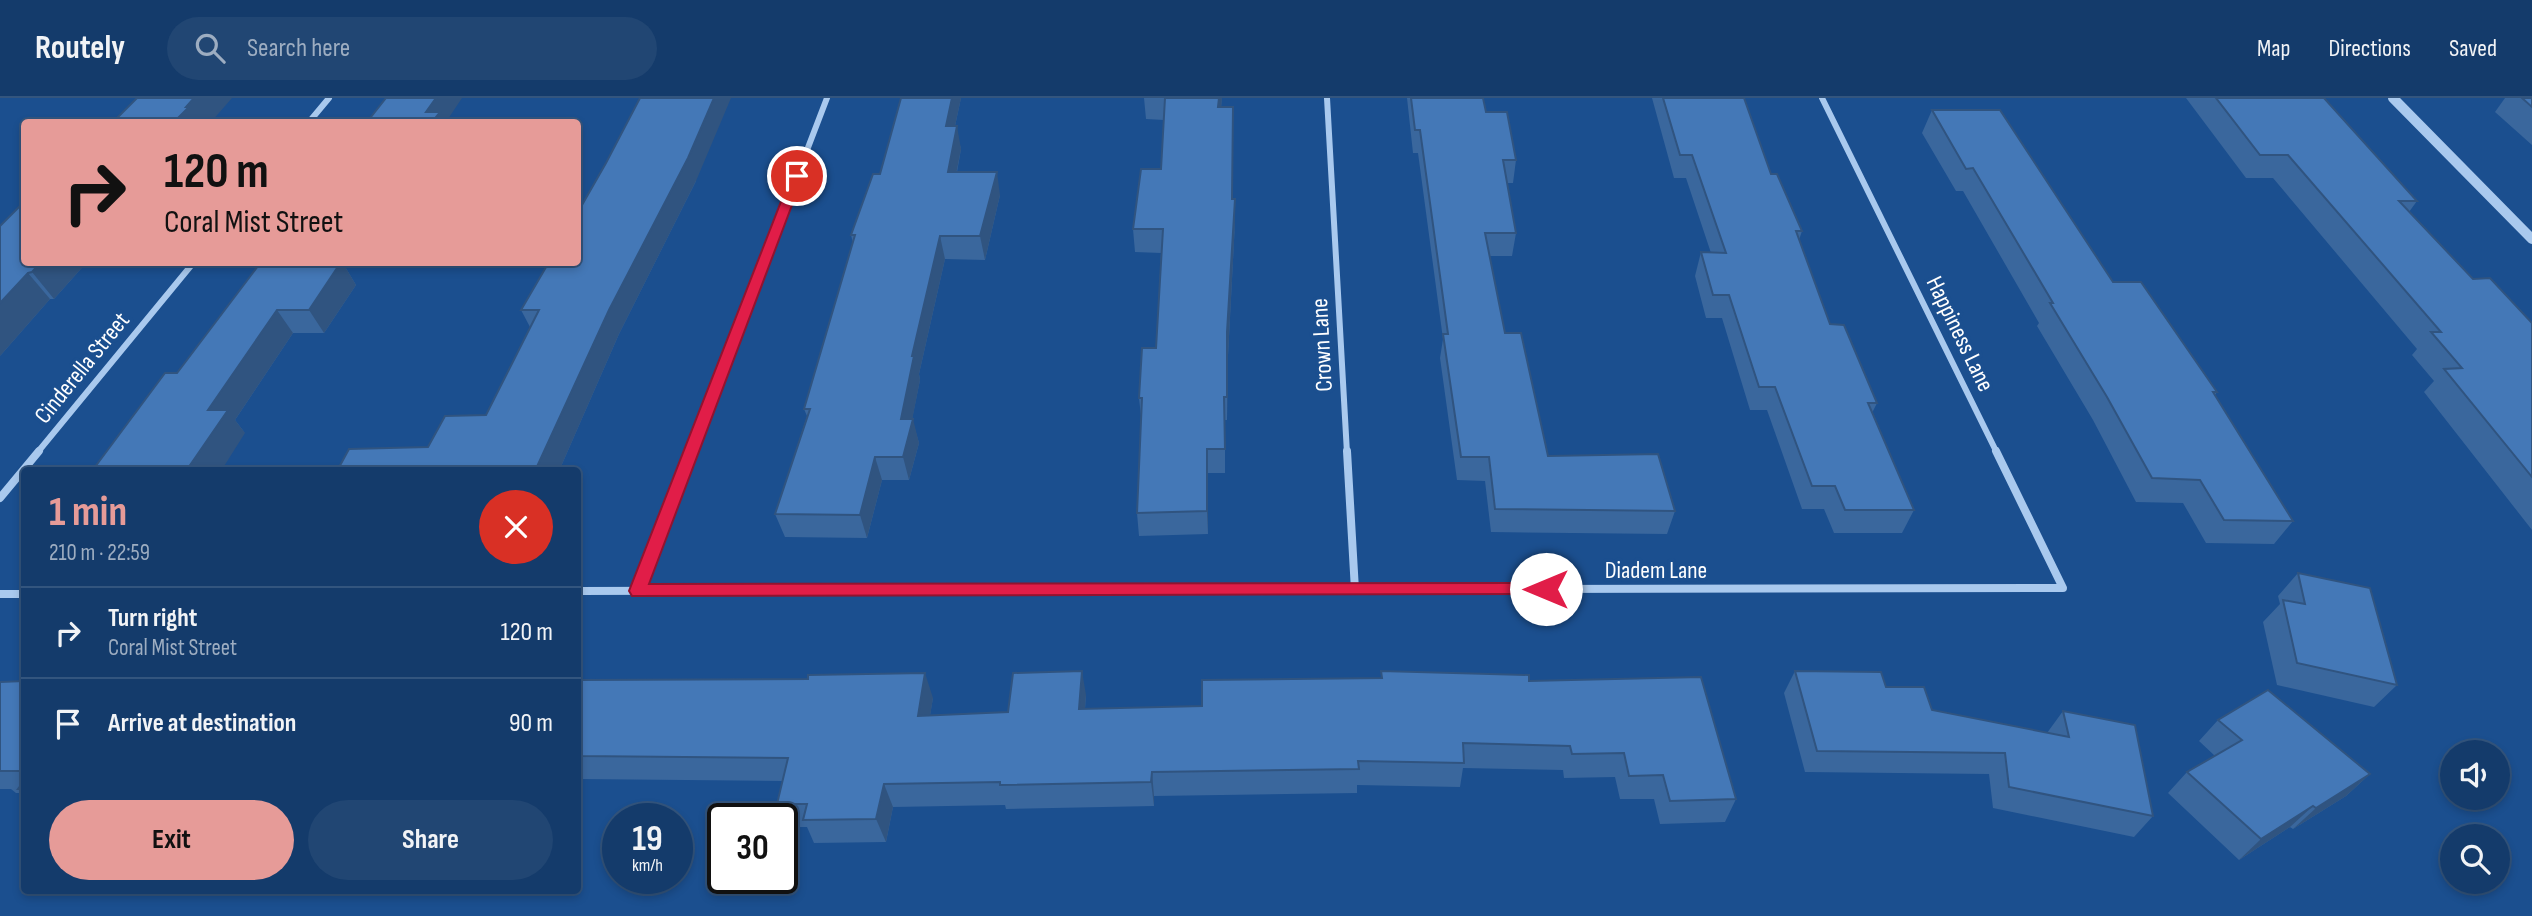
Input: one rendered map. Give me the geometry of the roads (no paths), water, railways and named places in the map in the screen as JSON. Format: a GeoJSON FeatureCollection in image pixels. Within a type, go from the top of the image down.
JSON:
{"type":"FeatureCollection","features":[{"type":"Feature","properties":{"kind":"street"},"geometry":{"type":"LineString","coordinates":[[312,119],[329,98]]}},
{"type":"Feature","properties":{"kind":"street"},"geometry":{"type":"LineString","coordinates":[[638,591],[827,98]]}},
{"type":"Feature","properties":{"kind":"street","name":"Crown Lane"},"geometry":{"type":"LineString","coordinates":[[1328,98],[1355,590]]}},
{"type":"Feature","properties":{"kind":"street","name":"Happiness Lane"},"geometry":{"type":"LineString","coordinates":[[1822,98],[2063,588]]}},
{"type":"Feature","properties":{"kind":"street"},"geometry":{"type":"LineString","coordinates":[[2393,98],[2532,239]]}},
{"type":"Feature","properties":{"kind":"street","name":"Cinderella Street"},"geometry":{"type":"LineString","coordinates":[[25,467],[191,266]]}},
{"type":"Feature","properties":{"kind":"street","name":"Cinderella Street"},"geometry":{"type":"LineString","coordinates":[[0,498],[21,472]]}},
{"type":"Feature","properties":{"kind":"street","name":"Diadem Lane"},"geometry":{"type":"LineString","coordinates":[[581,591],[2063,588]]}},
{"type":"Feature","properties":{"kind":"street"},"geometry":{"type":"LineString","coordinates":[[0,594],[21,594]]}}]}
